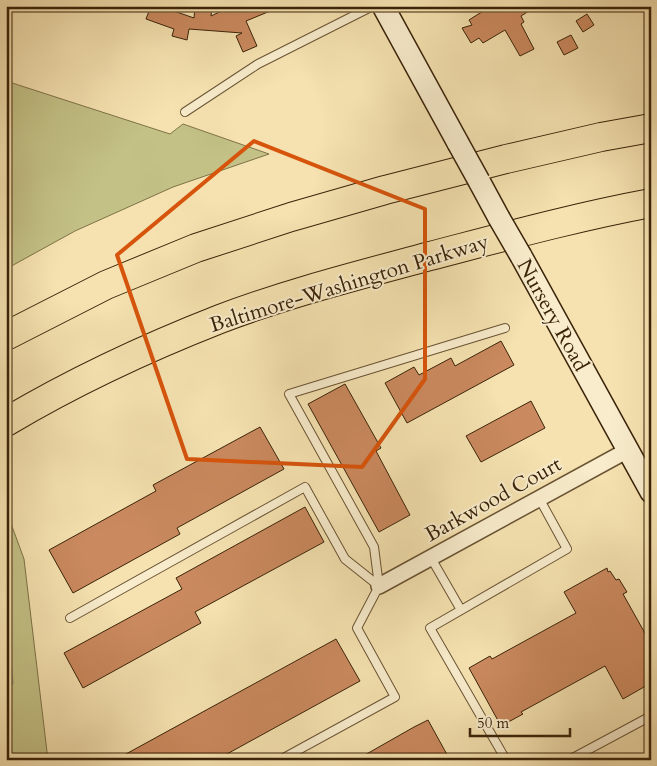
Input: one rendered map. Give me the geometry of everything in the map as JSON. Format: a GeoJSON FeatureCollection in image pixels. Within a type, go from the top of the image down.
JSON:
{"type":"FeatureCollection","features":[{"type":"Feature","properties":{"kind":"highway"},"geometry":{"type":"LineString","coordinates":[[6,336],[106,285],[196,248],[262,226],[385,190],[506,159],[601,137],[651,128]]}},
{"type":"Feature","properties":{"kind":"highway","name":"Baltimore-Washington Parkway"},"geometry":{"type":"LineString","coordinates":[[6,422],[54,394],[131,356],[222,318],[315,288],[528,230],[651,203]]}},
{"type":"Feature","properties":{"kind":"main road","name":"Nursery Road"},"geometry":{"type":"LineString","coordinates":[[383,6],[651,492]]}},
{"type":"Feature","properties":{"kind":"street","name":"Barkwood Court"},"geometry":{"type":"LineString","coordinates":[[379,586],[628,450]]}},
{"type":"Feature","properties":{"kind":"lane"},"geometry":{"type":"LineString","coordinates":[[185,112],[258,64],[373,6]]}},
{"type":"Feature","properties":{"kind":"lane"},"geometry":{"type":"LineString","coordinates":[[280,760],[395,697],[357,628],[379,586],[374,547],[289,394],[505,328]]}},
{"type":"Feature","properties":{"kind":"lane"},"geometry":{"type":"LineString","coordinates":[[70,618],[305,487],[345,559],[379,586]]}},
{"type":"Feature","properties":{"kind":"lane"},"geometry":{"type":"LineString","coordinates":[[506,760],[430,628],[567,549],[539,498]]}},
{"type":"Feature","properties":{"kind":"lane"},"geometry":{"type":"LineString","coordinates":[[431,558],[461,610]]}},
{"type":"Feature","properties":{"kind":"lane"},"geometry":{"type":"LineString","coordinates":[[569,760],[651,716]]}},
{"type":"Feature","properties":{"kind":"highlighted area"},"geometry":{"type":"Polygon","coordinates":[[[254,141],[425,209],[425,379],[362,467],[187,459],[117,255],[254,141]]]}},
{"type":"Feature","properties":{"kind":"shaded area"},"geometry":{"type":"Polygon","coordinates":[[[6,81],[170,134],[183,124],[269,154],[173,187],[75,231],[6,269],[6,81]]]}},
{"type":"Feature","properties":{"kind":"shaded area"},"geometry":{"type":"Polygon","coordinates":[[[6,510],[24,559],[48,760],[6,760],[6,510]]]}},
{"type":"Feature","properties":{"kind":"shaded area"},"geometry":{"type":"Polygon","coordinates":[[[6,635],[9,639],[13,683],[6,700],[6,635]]]}},
{"type":"Feature","properties":{"kind":"building"},"geometry":{"type":"Polygon","coordinates":[[[151,6],[168,6],[168,9],[194,18],[195,7],[212,8],[211,16],[232,6],[280,7],[246,21],[257,46],[243,52],[236,36],[242,33],[189,29],[187,40],[172,36],[174,29],[146,19],[151,6]]]}},
{"type":"Feature","properties":{"kind":"building"},"geometry":{"type":"Polygon","coordinates":[[[491,6],[537,6],[521,16],[524,22],[521,24],[534,49],[520,56],[505,30],[483,43],[479,38],[471,43],[462,28],[472,25],[469,20],[491,6]]]}},
{"type":"Feature","properties":{"kind":"building"},"geometry":{"type":"Polygon","coordinates":[[[587,14],[594,25],[583,32],[576,21],[587,14]]]}},
{"type":"Feature","properties":{"kind":"building"},"geometry":{"type":"Polygon","coordinates":[[[571,35],[578,48],[564,55],[557,42],[571,35]]]}},
{"type":"Feature","properties":{"kind":"building"},"geometry":{"type":"Polygon","coordinates":[[[501,341],[514,365],[407,423],[385,383],[414,367],[419,375],[451,358],[455,366],[501,341]]]}},
{"type":"Feature","properties":{"kind":"building"},"geometry":{"type":"Polygon","coordinates":[[[345,384],[381,448],[376,451],[410,515],[379,532],[308,404],[345,384]]]}},
{"type":"Feature","properties":{"kind":"building"},"geometry":{"type":"Polygon","coordinates":[[[531,401],[545,428],[481,462],[466,436],[531,401]]]}},
{"type":"Feature","properties":{"kind":"building"},"geometry":{"type":"Polygon","coordinates":[[[260,427],[284,469],[177,528],[180,534],[73,593],[49,550],[156,491],[153,485],[260,427]]]}},
{"type":"Feature","properties":{"kind":"building"},"geometry":{"type":"Polygon","coordinates":[[[305,507],[324,542],[195,612],[201,623],[83,688],[64,653],[182,589],[176,578],[305,507]]]}},
{"type":"Feature","properties":{"kind":"building"},"geometry":{"type":"Polygon","coordinates":[[[607,568],[608,572],[610,571],[616,580],[619,579],[627,592],[623,594],[651,644],[651,683],[623,699],[605,666],[521,712],[523,714],[501,726],[469,668],[490,656],[492,659],[576,613],[564,592],[607,568]]]}},
{"type":"Feature","properties":{"kind":"building"},"geometry":{"type":"Polygon","coordinates":[[[336,639],[360,681],[216,760],[115,760],[336,639]]]}},
{"type":"Feature","properties":{"kind":"building"},"geometry":{"type":"Polygon","coordinates":[[[428,720],[450,760],[356,760],[414,727],[428,720]]]}}]}
